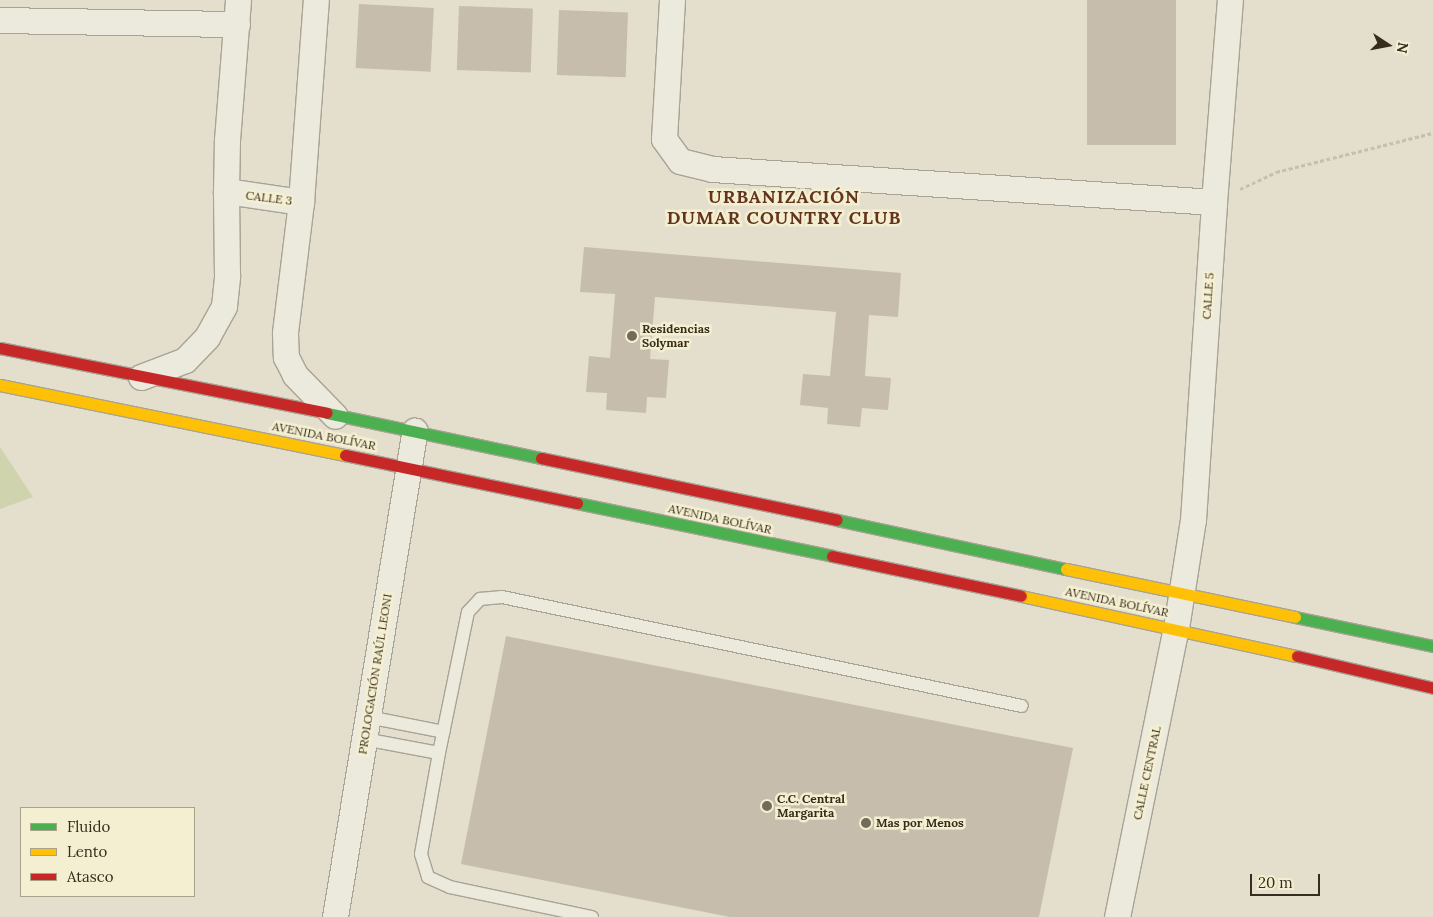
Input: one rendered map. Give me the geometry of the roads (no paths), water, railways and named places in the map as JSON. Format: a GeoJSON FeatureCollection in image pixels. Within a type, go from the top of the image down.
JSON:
{"type":"FeatureCollection","features":[{"type":"Feature","properties":{"kind":"street","name":"CALLE 3"},"geometry":{"type":"LineString","coordinates":[[226,191],[301,202],[316,0]]}},
{"type":"Feature","properties":{"kind":"street"},"geometry":{"type":"LineString","coordinates":[[672,0],[664,139],[680,161],[712,169],[1214,202]]}},
{"type":"Feature","properties":{"kind":"street","name":"CALLE 5"},"geometry":{"type":"LineString","coordinates":[[1176,628],[1193,520],[1214,202],[1230,0]]}},
{"type":"Feature","properties":{"kind":"street"},"geometry":{"type":"LineString","coordinates":[[0,20],[238,12],[226,191],[227,275],[224,306],[207,337],[185,360],[141,377]]}},
{"type":"Feature","properties":{"kind":"street"},"geometry":{"type":"LineString","coordinates":[[301,202],[285,333],[286,357],[295,376],[335,416]]}},
{"type":"Feature","properties":{"kind":"street","name":"AVENIDA BOLÍVAR"},"geometry":{"type":"LineString","coordinates":[[0,348],[415,431],[1433,646]]}},
{"type":"Feature","properties":{"kind":"street","name":"AVENIDA BOLÍVAR"},"geometry":{"type":"LineString","coordinates":[[0,385],[1176,628],[1433,688]]}},
{"type":"Feature","properties":{"kind":"street","name":"PROLOGACIÓN RAÚL LEONI"},"geometry":{"type":"LineString","coordinates":[[335,917],[415,431]]}},
{"type":"Feature","properties":{"kind":"street","name":"CALLE CENTRAL"},"geometry":{"type":"LineString","coordinates":[[1117,917],[1176,628]]}},
{"type":"Feature","properties":{"kind":"lane"},"geometry":{"type":"LineString","coordinates":[[592,917],[450,887],[428,877],[421,854],[439,753],[468,612],[480,599],[502,597],[1022,706]]}},
{"type":"Feature","properties":{"kind":"lane"},"geometry":{"type":"LineString","coordinates":[[366,728],[444,732]]}},
{"type":"Feature","properties":{"kind":"lane"},"geometry":{"type":"LineString","coordinates":[[366,728],[439,753]]}},
{"type":"Feature","properties":{"kind":"place","name":"Residencias Solymar"},"geometry":{"type":"Point","coordinates":[632,336]}},
{"type":"Feature","properties":{"kind":"place","name":"C.C. Central Margarita"},"geometry":{"type":"Point","coordinates":[767,806]}},
{"type":"Feature","properties":{"kind":"place","name":"Mas por Menos"},"geometry":{"type":"Point","coordinates":[866,823]}},
{"type":"Feature","properties":{"kind":"district","name":"URBANIZACIÓN DUMAR COUNTRY CLUB"},"geometry":{"type":"Point","coordinates":[784,208]}}]}
